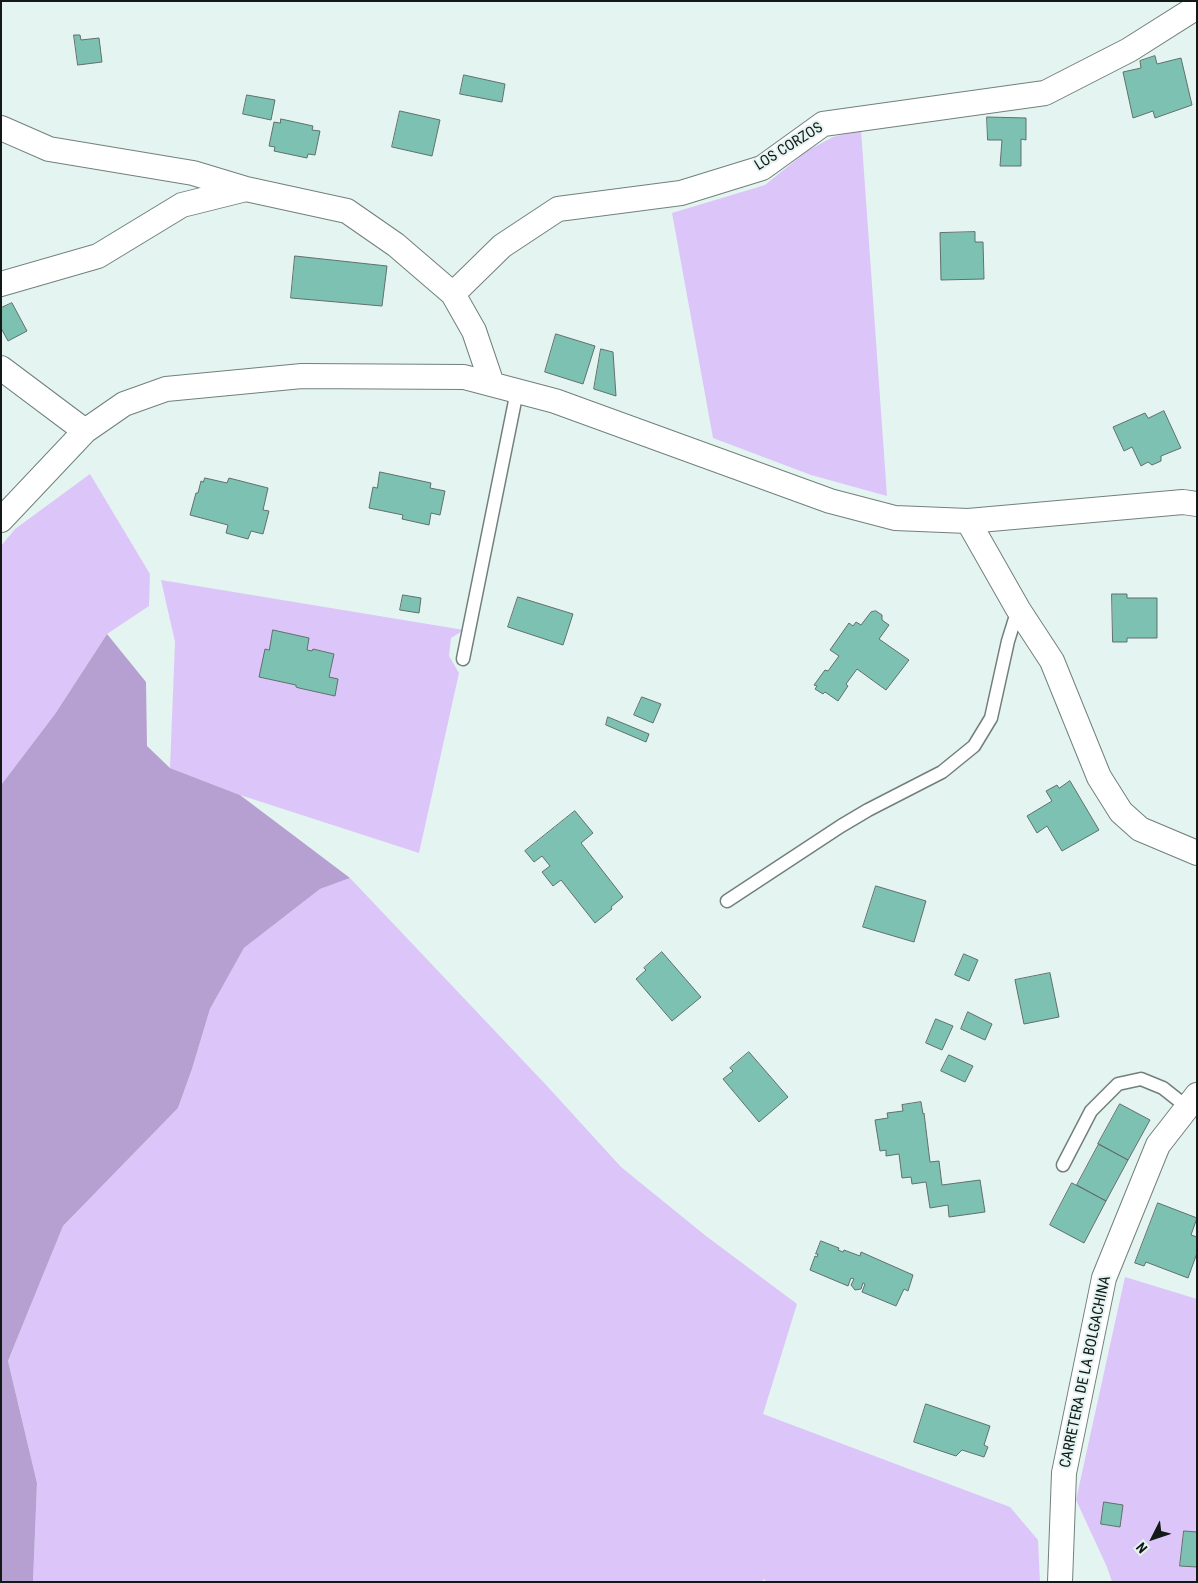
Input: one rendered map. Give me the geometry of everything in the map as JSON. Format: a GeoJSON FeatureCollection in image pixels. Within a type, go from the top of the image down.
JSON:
{"type":"FeatureCollection","features":[{"type":"Feature","properties":{"kind":"street","name":"LOS CORZOS"},"geometry":{"type":"LineString","coordinates":[[452,294],[502,246],[558,209],[681,193],[762,168],[823,124],[1045,93],[1129,50],[1196,8]]}},
{"type":"Feature","properties":{"kind":"street"},"geometry":{"type":"LineString","coordinates":[[1,128],[49,149],[193,172],[246,189],[346,211],[396,245],[452,294],[474,331],[492,384]]}},
{"type":"Feature","properties":{"kind":"street"},"geometry":{"type":"LineString","coordinates":[[1,284],[98,256],[182,205],[246,189]]}},
{"type":"Feature","properties":{"kind":"street"},"geometry":{"type":"LineString","coordinates":[[1,368],[85,431]]}},
{"type":"Feature","properties":{"kind":"street"},"geometry":{"type":"LineString","coordinates":[[1,520],[85,431],[124,404],[166,390],[302,376],[464,377],[555,400],[830,501],[895,518],[968,521],[1183,502],[1197,504]]}},
{"type":"Feature","properties":{"kind":"street"},"geometry":{"type":"LineString","coordinates":[[968,521],[1018,610],[1052,661],[1099,777],[1121,812],[1140,829],[1197,853]]}},
{"type":"Feature","properties":{"kind":"street","name":"CARRETERA DE LA BOLGACHINA"},"geometry":{"type":"LineString","coordinates":[[1060,1582],[1064,1473],[1104,1278],[1158,1145],[1192,1101]]}},
{"type":"Feature","properties":{"kind":"lane"},"geometry":{"type":"LineString","coordinates":[[463,659],[517,391]]}},
{"type":"Feature","properties":{"kind":"lane"},"geometry":{"type":"LineString","coordinates":[[727,901],[848,822],[942,772],[974,746],[991,718],[1008,641],[1018,610]]}},
{"type":"Feature","properties":{"kind":"lane"},"geometry":{"type":"LineString","coordinates":[[1063,1165],[1091,1111],[1118,1084],[1141,1079],[1192,1101]]}},
{"type":"Feature","properties":{"kind":"shaded area"},"geometry":{"type":"Polygon","coordinates":[[[861,130],[887,496],[811,475],[713,438],[672,213],[765,185],[807,151],[833,137],[861,130]]]}},
{"type":"Feature","properties":{"kind":"shaded area"},"geometry":{"type":"Polygon","coordinates":[[[90,474],[150,574],[149,606],[107,634],[55,714],[1,785],[1,546],[15,529],[90,474]]]}},
{"type":"Feature","properties":{"kind":"shaded area"},"geometry":{"type":"Polygon","coordinates":[[[161,580],[464,630],[451,638],[449,656],[459,673],[419,853],[240,795],[170,768],[175,642],[161,580]]]}},
{"type":"Feature","properties":{"kind":"shaded area"},"geometry":{"type":"Polygon","coordinates":[[[107,634],[146,682],[147,746],[170,768],[240,795],[350,878],[320,889],[244,948],[210,1009],[178,1108],[63,1226],[8,1361],[37,1483],[33,1582],[1,1582],[1,785],[55,714],[107,634]]]}},
{"type":"Feature","properties":{"kind":"shaded area"},"geometry":{"type":"Polygon","coordinates":[[[350,878],[621,1167],[706,1236],[797,1304],[763,1414],[1010,1507],[1038,1540],[1040,1582],[767,1582],[764,1579],[762,1582],[33,1582],[37,1483],[8,1361],[63,1226],[178,1108],[210,1009],[244,948],[320,889],[350,878]]]}},
{"type":"Feature","properties":{"kind":"shaded area"},"geometry":{"type":"Polygon","coordinates":[[[1125,1277],[1197,1299],[1197,1582],[1112,1582],[1076,1500],[1125,1277]]]}},
{"type":"Feature","properties":{"kind":"building"},"geometry":{"type":"Polygon","coordinates":[[[74,35],[80,35],[81,40],[99,38],[102,62],[78,65],[74,35]]]}},
{"type":"Feature","properties":{"kind":"building"},"geometry":{"type":"Polygon","coordinates":[[[1155,56],[1157,64],[1181,58],[1192,105],[1155,118],[1153,111],[1133,118],[1123,72],[1141,68],[1140,61],[1155,56]]]}},
{"type":"Feature","properties":{"kind":"building"},"geometry":{"type":"Polygon","coordinates":[[[464,75],[505,84],[502,102],[460,94],[464,75]]]}},
{"type":"Feature","properties":{"kind":"building"},"geometry":{"type":"Polygon","coordinates":[[[247,95],[275,100],[271,120],[243,114],[247,95]]]}},
{"type":"Feature","properties":{"kind":"building"},"geometry":{"type":"Polygon","coordinates":[[[400,111],[440,120],[432,156],[392,147],[400,111]]]}},
{"type":"Feature","properties":{"kind":"building"},"geometry":{"type":"Polygon","coordinates":[[[987,117],[1026,118],[1026,140],[1021,139],[1021,166],[1000,166],[1002,140],[988,140],[987,117]]]}},
{"type":"Feature","properties":{"kind":"building"},"geometry":{"type":"Polygon","coordinates":[[[281,119],[313,126],[312,130],[320,131],[315,155],[308,154],[307,158],[274,151],[275,147],[269,146],[274,122],[280,123],[281,119]]]}},
{"type":"Feature","properties":{"kind":"building"},"geometry":{"type":"Polygon","coordinates":[[[975,232],[975,242],[983,242],[984,279],[941,280],[940,233],[975,232]]]}},
{"type":"Feature","properties":{"kind":"building"},"geometry":{"type":"Polygon","coordinates":[[[295,256],[387,266],[382,306],[291,298],[295,256]]]}},
{"type":"Feature","properties":{"kind":"building"},"geometry":{"type":"Polygon","coordinates":[[[12,303],[27,331],[8,341],[1,328],[1,308],[12,303]]]}},
{"type":"Feature","properties":{"kind":"building"},"geometry":{"type":"Polygon","coordinates":[[[556,334],[595,346],[583,384],[545,372],[556,334]]]}},
{"type":"Feature","properties":{"kind":"building"},"geometry":{"type":"Polygon","coordinates":[[[601,349],[613,352],[616,396],[594,389],[601,349]]]}},
{"type":"Feature","properties":{"kind":"building"},"geometry":{"type":"Polygon","coordinates":[[[1164,411],[1181,448],[1161,456],[1161,461],[1152,465],[1148,462],[1141,466],[1132,447],[1124,451],[1113,427],[1145,413],[1148,418],[1164,411]]]}},
{"type":"Feature","properties":{"kind":"building"},"geometry":{"type":"Polygon","coordinates":[[[380,472],[431,483],[430,488],[445,491],[440,515],[431,513],[429,525],[402,519],[403,515],[369,508],[373,487],[377,488],[380,472]]]}},
{"type":"Feature","properties":{"kind":"building"},"geometry":{"type":"Polygon","coordinates":[[[205,478],[227,483],[229,478],[268,488],[263,510],[269,511],[263,534],[251,531],[248,539],[226,533],[228,525],[190,515],[196,493],[198,493],[201,481],[203,482],[205,478]]]}},
{"type":"Feature","properties":{"kind":"building"},"geometry":{"type":"Polygon","coordinates":[[[1112,594],[1127,594],[1127,598],[1157,598],[1157,638],[1127,638],[1127,642],[1113,642],[1112,594]]]}},
{"type":"Feature","properties":{"kind":"building"},"geometry":{"type":"Polygon","coordinates":[[[403,595],[421,598],[419,613],[400,610],[403,595]]]}},
{"type":"Feature","properties":{"kind":"building"},"geometry":{"type":"Polygon","coordinates":[[[518,597],[573,614],[563,645],[508,627],[518,597]]]}},
{"type":"Feature","properties":{"kind":"building"},"geometry":{"type":"Polygon","coordinates":[[[876,611],[882,615],[882,620],[889,625],[879,639],[909,660],[886,690],[857,669],[846,684],[848,686],[838,701],[825,692],[823,694],[815,689],[817,686],[814,685],[839,656],[830,650],[849,623],[853,626],[856,622],[861,625],[871,612],[876,611]]]}},
{"type":"Feature","properties":{"kind":"building"},"geometry":{"type":"Polygon","coordinates":[[[273,630],[309,638],[307,650],[312,651],[313,649],[334,654],[329,677],[338,679],[335,696],[259,677],[265,649],[269,650],[273,630]]]}},
{"type":"Feature","properties":{"kind":"building"},"geometry":{"type":"Polygon","coordinates":[[[642,697],[661,704],[653,723],[634,715],[642,697]]]}},
{"type":"Feature","properties":{"kind":"building"},"geometry":{"type":"Polygon","coordinates":[[[608,717],[649,734],[646,742],[606,725],[608,717]]]}},
{"type":"Feature","properties":{"kind":"building"},"geometry":{"type":"Polygon","coordinates":[[[1070,781],[1099,830],[1062,851],[1047,826],[1037,833],[1027,816],[1052,801],[1046,791],[1057,785],[1059,788],[1070,781]]]}},
{"type":"Feature","properties":{"kind":"building"},"geometry":{"type":"Polygon","coordinates":[[[575,811],[593,833],[581,843],[623,897],[595,923],[561,880],[553,886],[542,872],[550,866],[542,856],[534,862],[525,851],[575,811]]]}},
{"type":"Feature","properties":{"kind":"building"},"geometry":{"type":"Polygon","coordinates":[[[876,886],[926,901],[914,942],[863,927],[876,886]]]}},
{"type":"Feature","properties":{"kind":"building"},"geometry":{"type":"Polygon","coordinates":[[[662,952],[701,997],[672,1021],[636,979],[646,970],[644,968],[662,952]]]}},
{"type":"Feature","properties":{"kind":"building"},"geometry":{"type":"Polygon","coordinates":[[[964,954],[978,960],[969,981],[955,975],[964,954]]]}},
{"type":"Feature","properties":{"kind":"building"},"geometry":{"type":"Polygon","coordinates":[[[1050,973],[1059,1017],[1024,1024],[1015,980],[1050,973]]]}},
{"type":"Feature","properties":{"kind":"building"},"geometry":{"type":"Polygon","coordinates":[[[968,1012],[992,1024],[985,1040],[961,1029],[968,1012]]]}},
{"type":"Feature","properties":{"kind":"building"},"geometry":{"type":"Polygon","coordinates":[[[936,1019],[953,1026],[942,1050],[926,1043],[936,1019]]]}},
{"type":"Feature","properties":{"kind":"building"},"geometry":{"type":"Polygon","coordinates":[[[749,1052],[788,1097],[759,1122],[723,1079],[733,1071],[730,1068],[749,1052]]]}},
{"type":"Feature","properties":{"kind":"building"},"geometry":{"type":"Polygon","coordinates":[[[949,1055],[973,1066],[965,1082],[941,1071],[949,1055]]]}},
{"type":"Feature","properties":{"kind":"building"},"geometry":{"type":"Polygon","coordinates":[[[921,1102],[930,1162],[939,1161],[942,1185],[980,1180],[985,1212],[949,1217],[948,1205],[930,1208],[926,1182],[912,1184],[911,1177],[902,1178],[899,1154],[886,1156],[886,1150],[880,1151],[875,1120],[888,1118],[887,1113],[903,1111],[902,1105],[921,1102]]]}},
{"type":"Feature","properties":{"kind":"building"},"geometry":{"type":"Polygon","coordinates":[[[1120,1104],[1150,1120],[1128,1160],[1098,1144],[1120,1104]]]}},
{"type":"Feature","properties":{"kind":"building"},"geometry":{"type":"Polygon","coordinates":[[[1099,1144],[1128,1160],[1106,1201],[1077,1185],[1099,1144]]]}},
{"type":"Feature","properties":{"kind":"building"},"geometry":{"type":"Polygon","coordinates":[[[1072,1183],[1106,1201],[1084,1243],[1050,1225],[1072,1183]]]}},
{"type":"Feature","properties":{"kind":"building"},"geometry":{"type":"Polygon","coordinates":[[[1158,1203],[1197,1218],[1191,1235],[1197,1237],[1197,1253],[1188,1278],[1146,1262],[1144,1266],[1135,1263],[1158,1203]]]}},
{"type":"Feature","properties":{"kind":"building"},"geometry":{"type":"Polygon","coordinates":[[[821,1241],[839,1248],[838,1250],[843,1252],[844,1250],[860,1256],[861,1252],[913,1275],[908,1291],[904,1289],[896,1306],[862,1292],[865,1284],[863,1283],[861,1289],[855,1290],[851,1285],[854,1279],[851,1278],[848,1286],[810,1270],[815,1256],[817,1257],[818,1254],[816,1254],[821,1241]]]}},
{"type":"Feature","properties":{"kind":"building"},"geometry":{"type":"Polygon","coordinates":[[[926,1404],[990,1426],[984,1445],[988,1447],[984,1457],[962,1450],[956,1456],[914,1442],[926,1404]]]}},
{"type":"Feature","properties":{"kind":"building"},"geometry":{"type":"Polygon","coordinates":[[[1104,1502],[1123,1505],[1120,1527],[1101,1524],[1104,1502]]]}},
{"type":"Feature","properties":{"kind":"building"},"geometry":{"type":"Polygon","coordinates":[[[1184,1531],[1197,1532],[1197,1567],[1180,1566],[1184,1531]]]}}]}
